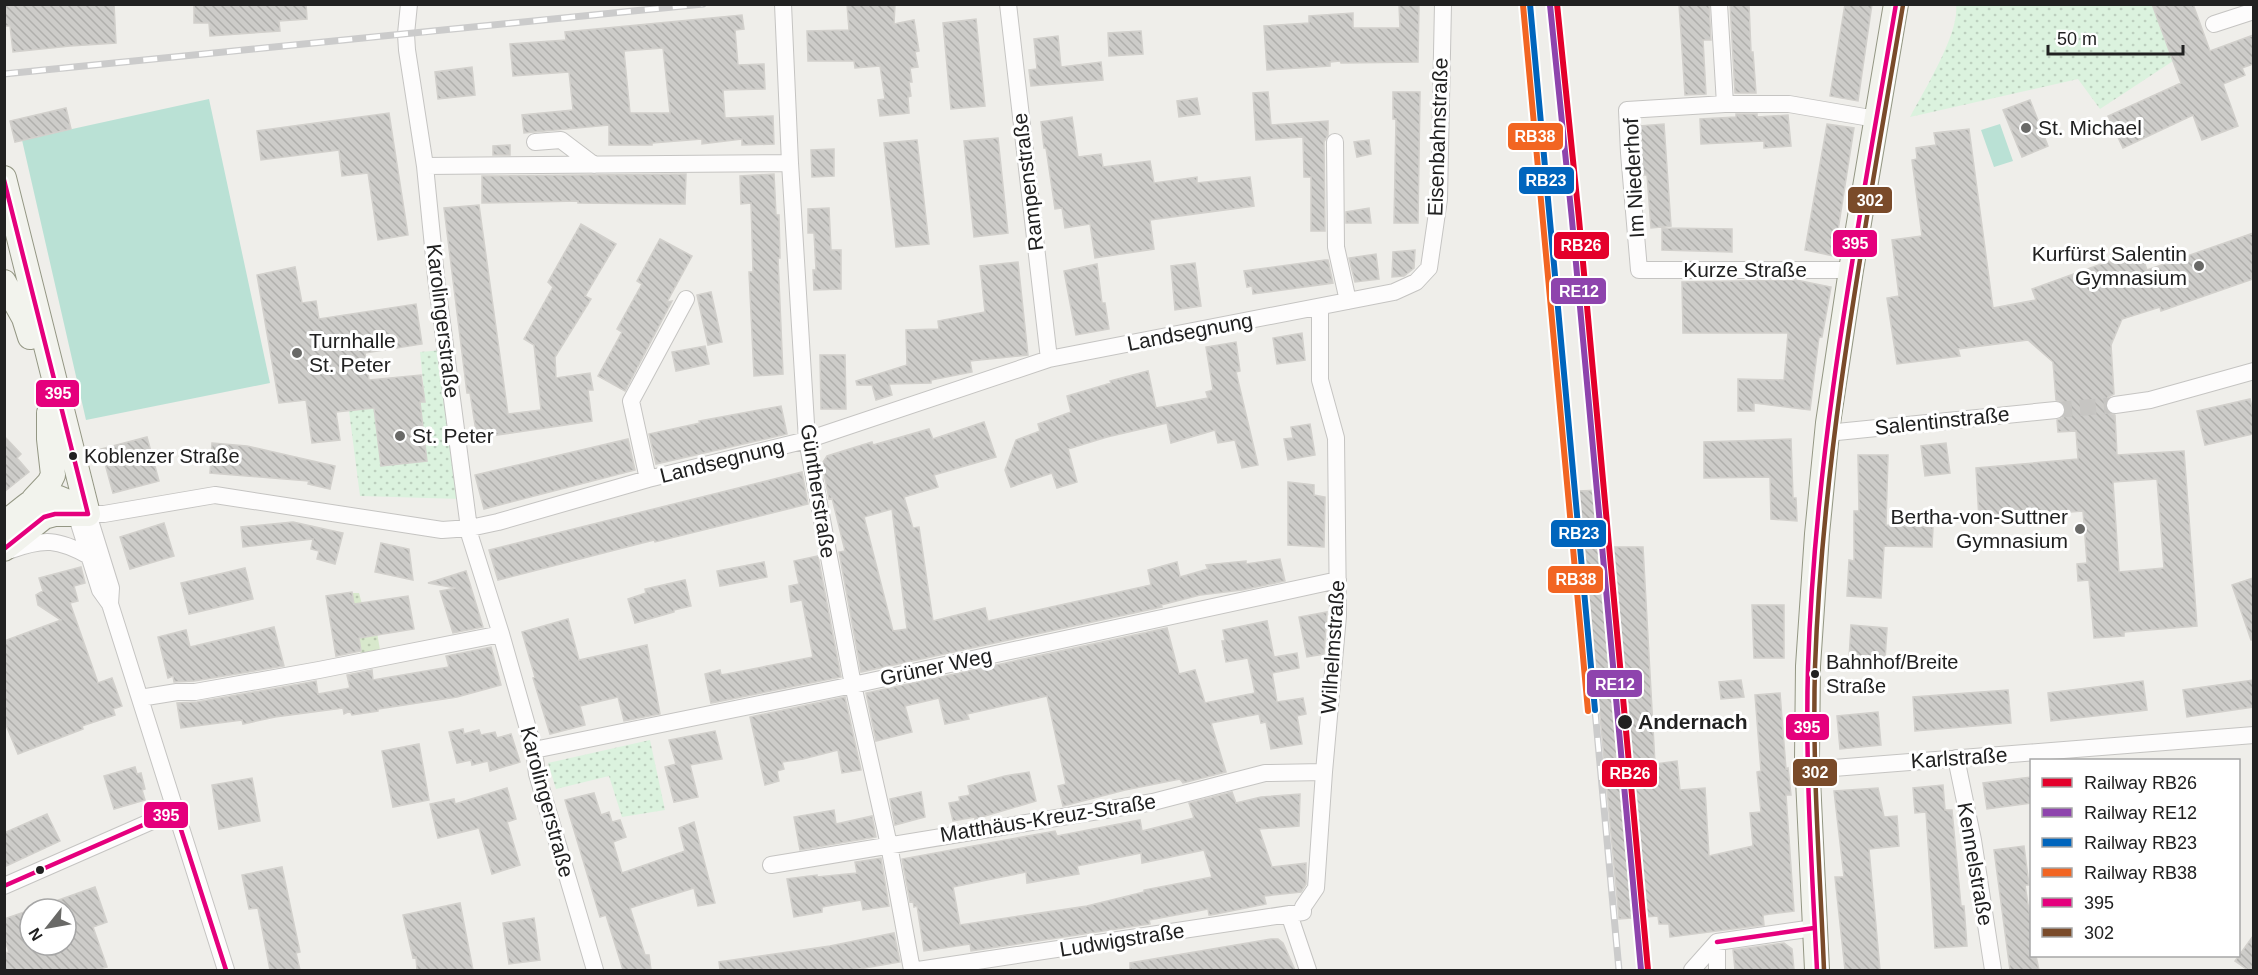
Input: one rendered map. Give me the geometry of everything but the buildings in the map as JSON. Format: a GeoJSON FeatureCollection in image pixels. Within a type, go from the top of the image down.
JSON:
{"type":"FeatureCollection","features":[{"type":"Feature","properties":{"kind":"street","name":"Karolingerstraße"},"geometry":{"type":"LineString","coordinates":[[409,4],[407,50],[425,166],[436,277],[470,536],[501,634],[534,750],[537,774],[595,970]]}},
{"type":"Feature","properties":{"kind":"street","name":"Güntherstraße"},"geometry":{"type":"LineString","coordinates":[[783,4],[807,440],[853,685],[889,845],[912,970]]}},
{"type":"Feature","properties":{"kind":"street","name":"Rampenstraße"},"geometry":{"type":"LineString","coordinates":[[1008,4],[1049,358]]}},
{"type":"Feature","properties":{"kind":"street","name":"Eisenbahnstraße"},"geometry":{"type":"LineString","coordinates":[[1429,268],[1439,199],[1443,4]]}},
{"type":"Feature","properties":{"kind":"street"},"geometry":{"type":"LineString","coordinates":[[1719,4],[1725,104]]}},
{"type":"Feature","properties":{"kind":"street"},"geometry":{"type":"LineString","coordinates":[[1817,970],[1808,770],[1808,666],[1817,534],[1827,433],[1851,270],[1896,4]]}},
{"type":"Feature","properties":{"kind":"street"},"geometry":{"type":"LineString","coordinates":[[2214,24],[2253,11]]}},
{"type":"Feature","properties":{"kind":"street","name":"Im Niederhof"},"geometry":{"type":"LineString","coordinates":[[1639,270],[1627,110],[1725,104],[1789,104],[1876,119]]}},
{"type":"Feature","properties":{"kind":"street"},"geometry":{"type":"LineString","coordinates":[[535,142],[561,140],[594,165]]}},
{"type":"Feature","properties":{"kind":"street"},"geometry":{"type":"LineString","coordinates":[[1335,142],[1336,247],[1348,301]]}},
{"type":"Feature","properties":{"kind":"street"},"geometry":{"type":"LineString","coordinates":[[425,166],[790,163]]}},
{"type":"Feature","properties":{"kind":"street"},"geometry":{"type":"LineString","coordinates":[[4,178],[89,556],[100,590],[110,604],[226,970]]}},
{"type":"Feature","properties":{"kind":"street","name":"Landsegnung"},"geometry":{"type":"LineString","coordinates":[[79,511],[104,514],[215,495],[442,530],[470,528],[648,479],[807,440],[1049,358],[1394,292],[1416,282],[1429,268]]}},
{"type":"Feature","properties":{"kind":"street","name":"Kurze Straße"},"geometry":{"type":"LineString","coordinates":[[1639,270],[1851,270]]}},
{"type":"Feature","properties":{"kind":"street"},"geometry":{"type":"LineString","coordinates":[[4,282],[27,324],[49,413],[79,511],[111,588],[110,604]]}},
{"type":"Feature","properties":{"kind":"street"},"geometry":{"type":"LineString","coordinates":[[648,479],[631,401],[686,299]]}},
{"type":"Feature","properties":{"kind":"street","name":"Wilhelmstraße"},"geometry":{"type":"LineString","coordinates":[[1289,914],[1303,912],[1303,907],[1316,888],[1338,616],[1336,438],[1320,380],[1320,307]]}},
{"type":"Feature","properties":{"kind":"street"},"geometry":{"type":"LineString","coordinates":[[2115,405],[2150,400],[2253,371]]}},
{"type":"Feature","properties":{"kind":"street","name":"Salentinstraße"},"geometry":{"type":"LineString","coordinates":[[1827,433],[2056,410]]}},
{"type":"Feature","properties":{"kind":"street"},"geometry":{"type":"LineString","coordinates":[[4,524],[34,499],[49,483],[53,475],[49,413]]}},
{"type":"Feature","properties":{"kind":"street"},"geometry":{"type":"LineString","coordinates":[[34,499],[51,495],[79,511]]}},
{"type":"Feature","properties":{"kind":"street"},"geometry":{"type":"LineString","coordinates":[[4,551],[44,517],[79,511]]}},
{"type":"Feature","properties":{"kind":"street"},"geometry":{"type":"LineString","coordinates":[[4,551],[50,541],[68,545],[89,556]]}},
{"type":"Feature","properties":{"kind":"street","name":"Grüner Weg"},"geometry":{"type":"LineString","coordinates":[[534,750],[853,685],[1338,580]]}},
{"type":"Feature","properties":{"kind":"street"},"geometry":{"type":"LineString","coordinates":[[140,698],[177,692],[195,692],[501,634]]}},
{"type":"Feature","properties":{"kind":"street","name":"Karlstraße"},"geometry":{"type":"LineString","coordinates":[[1808,770],[2253,735]]}},
{"type":"Feature","properties":{"kind":"street","name":"Kennelstraße"},"geometry":{"type":"LineString","coordinates":[[1956,758],[1973,840],[1993,970]]}},
{"type":"Feature","properties":{"kind":"street","name":"Matthäus-Kreuz-Straße"},"geometry":{"type":"LineString","coordinates":[[771,865],[1153,802],[1265,773],[1324,772]]}},
{"type":"Feature","properties":{"kind":"street"},"geometry":{"type":"LineString","coordinates":[[4,886],[176,811]]}},
{"type":"Feature","properties":{"kind":"street"},"geometry":{"type":"LineString","coordinates":[[1289,914],[1308,970]]}},
{"type":"Feature","properties":{"kind":"street","name":"Ludwigstraße"},"geometry":{"type":"LineString","coordinates":[[918,970],[1289,914]]}},
{"type":"Feature","properties":{"kind":"street"},"geometry":{"type":"LineString","coordinates":[[1692,970],[1717,942],[1814,928]]}},
{"type":"Feature","properties":{"kind":"street"},"geometry":{"type":"LineString","coordinates":[[1717,942],[1717,970]]}},
{"type":"Feature","properties":{"kind":"green space"},"geometry":{"type":"Polygon","coordinates":[[[1956,5],[2152,5],[2173,61],[2100,109],[2078,79],[1910,117],[1947,45],[1956,16],[1956,5]]]}},
{"type":"Feature","properties":{"kind":"green space"},"geometry":{"type":"Polygon","coordinates":[[[209,99],[270,383],[86,420],[22,140],[209,99]]]}},
{"type":"Feature","properties":{"kind":"green space"},"geometry":{"type":"Polygon","coordinates":[[[2000,124],[2013,161],[1994,167],[1981,130],[2000,124]]]}},
{"type":"Feature","properties":{"kind":"green space"},"geometry":{"type":"Polygon","coordinates":[[[443,350],[461,499],[360,496],[349,411],[374,408],[381,466],[426,461],[420,402],[425,401],[420,352],[443,350]]]}},
{"type":"Feature","properties":{"kind":"green space"},"geometry":{"type":"Polygon","coordinates":[[[352,593],[359,593],[362,604],[372,603],[380,650],[361,655],[352,593]]]}},
{"type":"Feature","properties":{"kind":"green space"},"geometry":{"type":"Polygon","coordinates":[[[650,740],[665,810],[622,817],[609,776],[556,789],[548,763],[650,740]]]}},
{"type":"Feature","properties":{"kind":"tunnel"},"geometry":{"type":"LineString","coordinates":[[2056,410],[2115,405]]}},
{"type":"Feature","properties":{"kind":"railway"},"geometry":{"type":"LineString","coordinates":[[4,74],[703,4]]}},
{"type":"Feature","properties":{"kind":"railway"},"geometry":{"type":"LineString","coordinates":[[1595,710],[1619,970]]}},
{"type":"Feature","properties":{"kind":"rail line","name":"RB23"},"geometry":{"type":"LineString","coordinates":[[1530,4],[1595,710]]}},
{"type":"Feature","properties":{"kind":"rail line","name":"RB26"},"geometry":{"type":"LineString","coordinates":[[1557,4],[1648,970]]}},
{"type":"Feature","properties":{"kind":"rail line","name":"RB38"},"geometry":{"type":"LineString","coordinates":[[1523,5],[1588,711]]}},
{"type":"Feature","properties":{"kind":"rail line","name":"RE12"},"geometry":{"type":"LineString","coordinates":[[1550,5],[1641,970]]}},
{"type":"Feature","properties":{"kind":"transit line","name":"395"},"geometry":{"type":"LineString","coordinates":[[1817,970],[1807,743],[1812,584],[1829,417],[1841,334],[1896,4]]}},
{"type":"Feature","properties":{"kind":"transit line","name":"302"},"geometry":{"type":"LineString","coordinates":[[1824,970],[1815,743],[1815,667],[1820,584],[1827,500],[1848,335],[1903,5]]}},
{"type":"Feature","properties":{"kind":"transit line","name":"395"},"geometry":{"type":"LineString","coordinates":[[4,180],[88,514],[55,514],[44,517],[4,549]]}},
{"type":"Feature","properties":{"kind":"transit line","name":"395"},"geometry":{"type":"LineString","coordinates":[[4,886],[175,811],[226,970]]}},
{"type":"Feature","properties":{"kind":"transit line","name":"395"},"geometry":{"type":"LineString","coordinates":[[1717,942],[1814,928]]}},
{"type":"Feature","properties":{"kind":"place","name":"St. Michael"},"geometry":{"type":"Point","coordinates":[2026,128]}},
{"type":"Feature","properties":{"kind":"place","name":"Kurfürst Salentin Gymnasium"},"geometry":{"type":"Point","coordinates":[2199,266]}},
{"type":"Feature","properties":{"kind":"place","name":"Turnhalle St. Peter"},"geometry":{"type":"Point","coordinates":[297,353]}},
{"type":"Feature","properties":{"kind":"place","name":"St. Peter"},"geometry":{"type":"Point","coordinates":[400,436]}},
{"type":"Feature","properties":{"kind":"place","name":"Koblenzer Straße"},"geometry":{"type":"Point","coordinates":[73,456]}},
{"type":"Feature","properties":{"kind":"place","name":"Bertha-von-Suttner Gymnasium"},"geometry":{"type":"Point","coordinates":[2080,529]}},
{"type":"Feature","properties":{"kind":"place","name":"Bahnhof/Breite Straße"},"geometry":{"type":"Point","coordinates":[1815,674]}},
{"type":"Feature","properties":{"kind":"place","name":"Andernach"},"geometry":{"type":"Point","coordinates":[1625,722]}}]}
